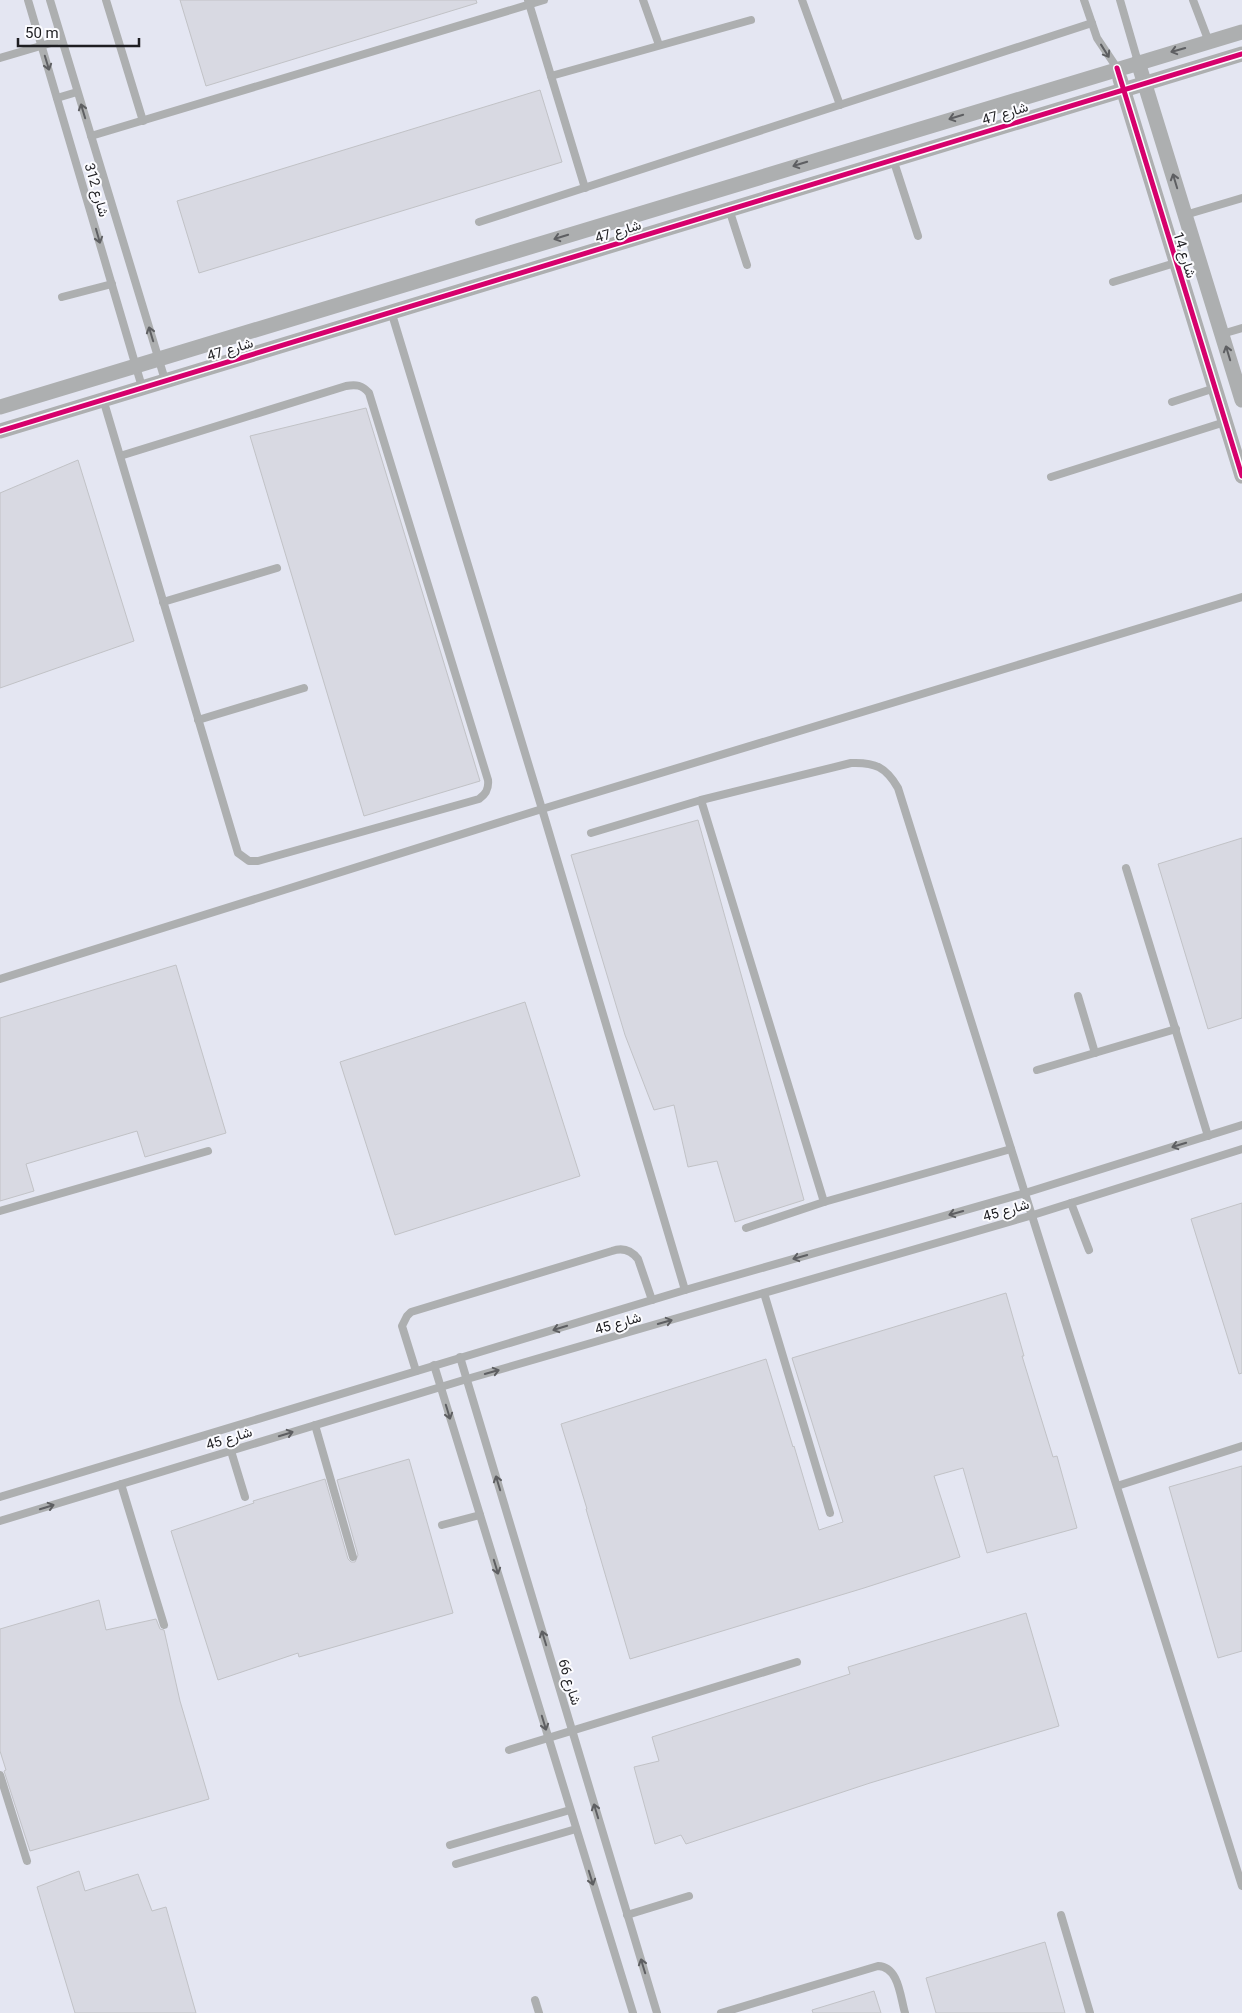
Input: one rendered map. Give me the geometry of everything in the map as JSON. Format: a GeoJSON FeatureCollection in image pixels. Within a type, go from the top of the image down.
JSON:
{"type":"FeatureCollection","features":[{"type":"Feature","properties":{"kind":"street","name":"شارع 47"},"geometry":{"type":"LineString","coordinates":[[0,407],[1117,68],[1242,32]]}},
{"type":"Feature","properties":{"kind":"street","name":"شارع 47"},"geometry":{"type":"LineString","coordinates":[[0,431],[390,311],[1242,54]]}},
{"type":"Feature","properties":{"kind":"street","name":"شارع 14"},"geometry":{"type":"LineString","coordinates":[[1138,62],[1242,400]]}},
{"type":"Feature","properties":{"kind":"street","name":"شارع 14"},"geometry":{"type":"LineString","coordinates":[[1117,68],[1175,263],[1242,476]]}},
{"type":"Feature","properties":{"kind":"lane","name":"شارع 312"},"geometry":{"type":"LineString","coordinates":[[28,0],[142,387]]}},
{"type":"Feature","properties":{"kind":"lane","name":"شارع 312"},"geometry":{"type":"LineString","coordinates":[[50,0],[165,380]]}},
{"type":"Feature","properties":{"kind":"lane"},"geometry":{"type":"LineString","coordinates":[[106,0],[142,121]]}},
{"type":"Feature","properties":{"kind":"lane"},"geometry":{"type":"LineString","coordinates":[[91,136],[529,2],[544,0]]}},
{"type":"Feature","properties":{"kind":"lane"},"geometry":{"type":"LineString","coordinates":[[643,0],[659,45]]}},
{"type":"Feature","properties":{"kind":"lane"},"geometry":{"type":"LineString","coordinates":[[802,0],[840,105]]}},
{"type":"Feature","properties":{"kind":"lane"},"geometry":{"type":"LineString","coordinates":[[1084,0],[1097,38],[1117,68]]}},
{"type":"Feature","properties":{"kind":"lane"},"geometry":{"type":"LineString","coordinates":[[1120,0],[1138,62]]}},
{"type":"Feature","properties":{"kind":"lane"},"geometry":{"type":"LineString","coordinates":[[1193,0],[1209,42]]}},
{"type":"Feature","properties":{"kind":"lane"},"geometry":{"type":"LineString","coordinates":[[529,2],[585,188]]}},
{"type":"Feature","properties":{"kind":"lane"},"geometry":{"type":"LineString","coordinates":[[551,76],[751,20]]}},
{"type":"Feature","properties":{"kind":"lane"},"geometry":{"type":"LineString","coordinates":[[479,222],[1092,23]]}},
{"type":"Feature","properties":{"kind":"lane"},"geometry":{"type":"LineString","coordinates":[[0,58],[61,40]]}},
{"type":"Feature","properties":{"kind":"lane"},"geometry":{"type":"LineString","coordinates":[[58,98],[77,92]]}},
{"type":"Feature","properties":{"kind":"lane"},"geometry":{"type":"LineString","coordinates":[[893,159],[918,236]]}},
{"type":"Feature","properties":{"kind":"lane"},"geometry":{"type":"LineString","coordinates":[[1186,215],[1242,198]]}},
{"type":"Feature","properties":{"kind":"lane"},"geometry":{"type":"LineString","coordinates":[[729,209],[747,265]]}},
{"type":"Feature","properties":{"kind":"lane"},"geometry":{"type":"LineString","coordinates":[[1112,282],[1175,263]]}},
{"type":"Feature","properties":{"kind":"lane"},"geometry":{"type":"LineString","coordinates":[[62,297],[112,284]]}},
{"type":"Feature","properties":{"kind":"lane"},"geometry":{"type":"LineString","coordinates":[[390,311],[542,809],[685,1290]]}},
{"type":"Feature","properties":{"kind":"lane"},"geometry":{"type":"LineString","coordinates":[[1222,334],[1242,328]]}},
{"type":"Feature","properties":{"kind":"lane"},"geometry":{"type":"LineString","coordinates":[[103,399],[238,853],[249,861],[258,861],[479,799],[485,794],[488,780],[369,392],[355,384],[346,386],[120,456]]}},
{"type":"Feature","properties":{"kind":"lane"},"geometry":{"type":"LineString","coordinates":[[1172,402],[1215,388]]}},
{"type":"Feature","properties":{"kind":"lane"},"geometry":{"type":"LineString","coordinates":[[1051,477],[1226,422]]}},
{"type":"Feature","properties":{"kind":"lane"},"geometry":{"type":"LineString","coordinates":[[163,602],[277,568]]}},
{"type":"Feature","properties":{"kind":"lane"},"geometry":{"type":"LineString","coordinates":[[0,979],[542,809],[1242,597]]}},
{"type":"Feature","properties":{"kind":"lane"},"geometry":{"type":"LineString","coordinates":[[198,720],[304,688]]}},
{"type":"Feature","properties":{"kind":"lane"},"geometry":{"type":"LineString","coordinates":[[591,832],[701,800],[851,763],[865,762],[879,767],[891,776],[898,788],[1242,1886]]}},
{"type":"Feature","properties":{"kind":"lane"},"geometry":{"type":"LineString","coordinates":[[701,800],[824,1202]]}},
{"type":"Feature","properties":{"kind":"lane"},"geometry":{"type":"LineString","coordinates":[[1126,868],[1208,1136]]}},
{"type":"Feature","properties":{"kind":"lane"},"geometry":{"type":"LineString","coordinates":[[1078,996],[1095,1053]]}},
{"type":"Feature","properties":{"kind":"lane"},"geometry":{"type":"LineString","coordinates":[[1037,1070],[1176,1029]]}},
{"type":"Feature","properties":{"kind":"lane","name":"شارع 45"},"geometry":{"type":"LineString","coordinates":[[0,1497],[460,1357],[685,1290],[1025,1193],[1242,1126]]}},
{"type":"Feature","properties":{"kind":"lane"},"geometry":{"type":"LineString","coordinates":[[746,1228],[824,1202],[1011,1149]]}},
{"type":"Feature","properties":{"kind":"lane","name":"شارع 45"},"geometry":{"type":"LineString","coordinates":[[0,1521],[467,1379],[1033,1215],[1242,1149]]}},
{"type":"Feature","properties":{"kind":"lane"},"geometry":{"type":"LineString","coordinates":[[0,1211],[208,1151]]}},
{"type":"Feature","properties":{"kind":"lane"},"geometry":{"type":"LineString","coordinates":[[1071,1203],[1089,1250]]}},
{"type":"Feature","properties":{"kind":"lane"},"geometry":{"type":"LineString","coordinates":[[416,1371],[402,1326],[411,1312],[602,1253],[624,1249],[634,1254],[638,1259],[652,1300]]}},
{"type":"Feature","properties":{"kind":"lane"},"geometry":{"type":"LineString","coordinates":[[764,1293],[830,1513]]}},
{"type":"Feature","properties":{"kind":"lane","name":"شارع 66"},"geometry":{"type":"LineString","coordinates":[[460,1357],[657,2013]]}},
{"type":"Feature","properties":{"kind":"lane"},"geometry":{"type":"LineString","coordinates":[[434,1366],[633,2013]]}},
{"type":"Feature","properties":{"kind":"lane"},"geometry":{"type":"LineString","coordinates":[[315,1425],[353,1557]]}},
{"type":"Feature","properties":{"kind":"lane"},"geometry":{"type":"LineString","coordinates":[[1117,1486],[1242,1446]]}},
{"type":"Feature","properties":{"kind":"lane"},"geometry":{"type":"LineString","coordinates":[[231,1451],[245,1496]]}},
{"type":"Feature","properties":{"kind":"lane"},"geometry":{"type":"LineString","coordinates":[[121,1484],[164,1625]]}},
{"type":"Feature","properties":{"kind":"lane"},"geometry":{"type":"LineString","coordinates":[[442,1525],[480,1515]]}},
{"type":"Feature","properties":{"kind":"lane"},"geometry":{"type":"LineString","coordinates":[[509,1750],[797,1662]]}},
{"type":"Feature","properties":{"kind":"lane"},"geometry":{"type":"LineString","coordinates":[[0,1774],[27,1860]]}},
{"type":"Feature","properties":{"kind":"lane"},"geometry":{"type":"LineString","coordinates":[[450,1845],[570,1810]]}},
{"type":"Feature","properties":{"kind":"lane"},"geometry":{"type":"LineString","coordinates":[[456,1864],[576,1829]]}},
{"type":"Feature","properties":{"kind":"lane"},"geometry":{"type":"LineString","coordinates":[[627,1915],[689,1896]]}},
{"type":"Feature","properties":{"kind":"lane"},"geometry":{"type":"LineString","coordinates":[[1061,1915],[1090,2013]]}},
{"type":"Feature","properties":{"kind":"lane"},"geometry":{"type":"LineString","coordinates":[[721,2013],[878,1966],[888,1968],[894,1974],[905,2013]]}},
{"type":"Feature","properties":{"kind":"lane"},"geometry":{"type":"LineString","coordinates":[[535,2000],[539,2013]]}},
{"type":"Feature","properties":{"kind":"shaded area"},"geometry":{"type":"Polygon","coordinates":[[[0,0],[1242,0],[1242,2013],[0,2013],[0,0]]]}},
{"type":"Feature","properties":{"kind":"building"},"geometry":{"type":"Polygon","coordinates":[[[180,0],[476,0],[477,3],[206,86],[180,0]]]}},
{"type":"Feature","properties":{"kind":"building"},"geometry":{"type":"Polygon","coordinates":[[[540,90],[562,162],[199,273],[177,201],[540,90]]]}},
{"type":"Feature","properties":{"kind":"building"},"geometry":{"type":"Polygon","coordinates":[[[366,408],[480,781],[364,816],[250,436],[366,408]]]}},
{"type":"Feature","properties":{"kind":"building"},"geometry":{"type":"Polygon","coordinates":[[[78,460],[134,641],[0,688],[0,493],[78,460]]]}},
{"type":"Feature","properties":{"kind":"building"},"geometry":{"type":"Polygon","coordinates":[[[698,820],[804,1200],[735,1222],[717,1161],[688,1167],[674,1105],[654,1110],[625,1035],[571,855],[698,820]]]}},
{"type":"Feature","properties":{"kind":"building"},"geometry":{"type":"Polygon","coordinates":[[[1242,838],[1242,1018],[1208,1029],[1158,864],[1242,838]]]}},
{"type":"Feature","properties":{"kind":"building"},"geometry":{"type":"Polygon","coordinates":[[[176,965],[226,1133],[145,1157],[137,1131],[26,1164],[34,1191],[0,1201],[0,1018],[176,965]]]}},
{"type":"Feature","properties":{"kind":"building"},"geometry":{"type":"Polygon","coordinates":[[[525,1002],[580,1176],[395,1235],[340,1062],[525,1002]]]}},
{"type":"Feature","properties":{"kind":"building"},"geometry":{"type":"Polygon","coordinates":[[[1242,1203],[1242,1373],[1239,1374],[1191,1219],[1242,1203]]]}},
{"type":"Feature","properties":{"kind":"building"},"geometry":{"type":"Polygon","coordinates":[[[1006,1293],[1024,1356],[1022,1356],[1053,1457],[1057,1456],[1077,1528],[987,1553],[963,1468],[934,1476],[960,1557],[630,1659],[561,1424],[766,1359],[819,1530],[843,1522],[792,1358],[1006,1293]]]}},
{"type":"Feature","properties":{"kind":"building"},"geometry":{"type":"Polygon","coordinates":[[[409,1459],[453,1613],[299,1657],[298,1653],[218,1680],[171,1531],[254,1503],[253,1501],[325,1479],[348,1559],[351,1562],[355,1562],[358,1555],[337,1480],[409,1459]]]}},
{"type":"Feature","properties":{"kind":"building"},"geometry":{"type":"Polygon","coordinates":[[[1242,1466],[1242,1651],[1218,1658],[1169,1487],[1242,1466]]]}},
{"type":"Feature","properties":{"kind":"building"},"geometry":{"type":"Polygon","coordinates":[[[99,1600],[106,1630],[156,1619],[160,1629],[164,1630],[180,1701],[209,1799],[30,1851],[4,1771],[6,1770],[0,1751],[0,1629],[99,1600]]]}},
{"type":"Feature","properties":{"kind":"building"},"geometry":{"type":"Polygon","coordinates":[[[1026,1613],[1059,1726],[870,1783],[686,1844],[681,1835],[655,1844],[634,1767],[659,1761],[652,1737],[850,1674],[848,1667],[1026,1613]]]}},
{"type":"Feature","properties":{"kind":"building"},"geometry":{"type":"Polygon","coordinates":[[[79,1871],[85,1891],[138,1874],[152,1911],[166,1907],[196,2013],[75,2013],[37,1887],[79,1871]]]}},
{"type":"Feature","properties":{"kind":"building"},"geometry":{"type":"Polygon","coordinates":[[[1045,1942],[1065,2013],[936,2013],[926,1978],[1045,1942]]]}},
{"type":"Feature","properties":{"kind":"building"},"geometry":{"type":"Polygon","coordinates":[[[874,1991],[881,2013],[813,2013],[812,2010],[874,1991]]]}},
{"type":"Feature","properties":{"kind":"cycle path"},"geometry":{"type":"LineString","coordinates":[[0,431],[1242,54]]}},
{"type":"Feature","properties":{"kind":"cycle path"},"geometry":{"type":"LineString","coordinates":[[1117,68],[1242,476]]}}]}
